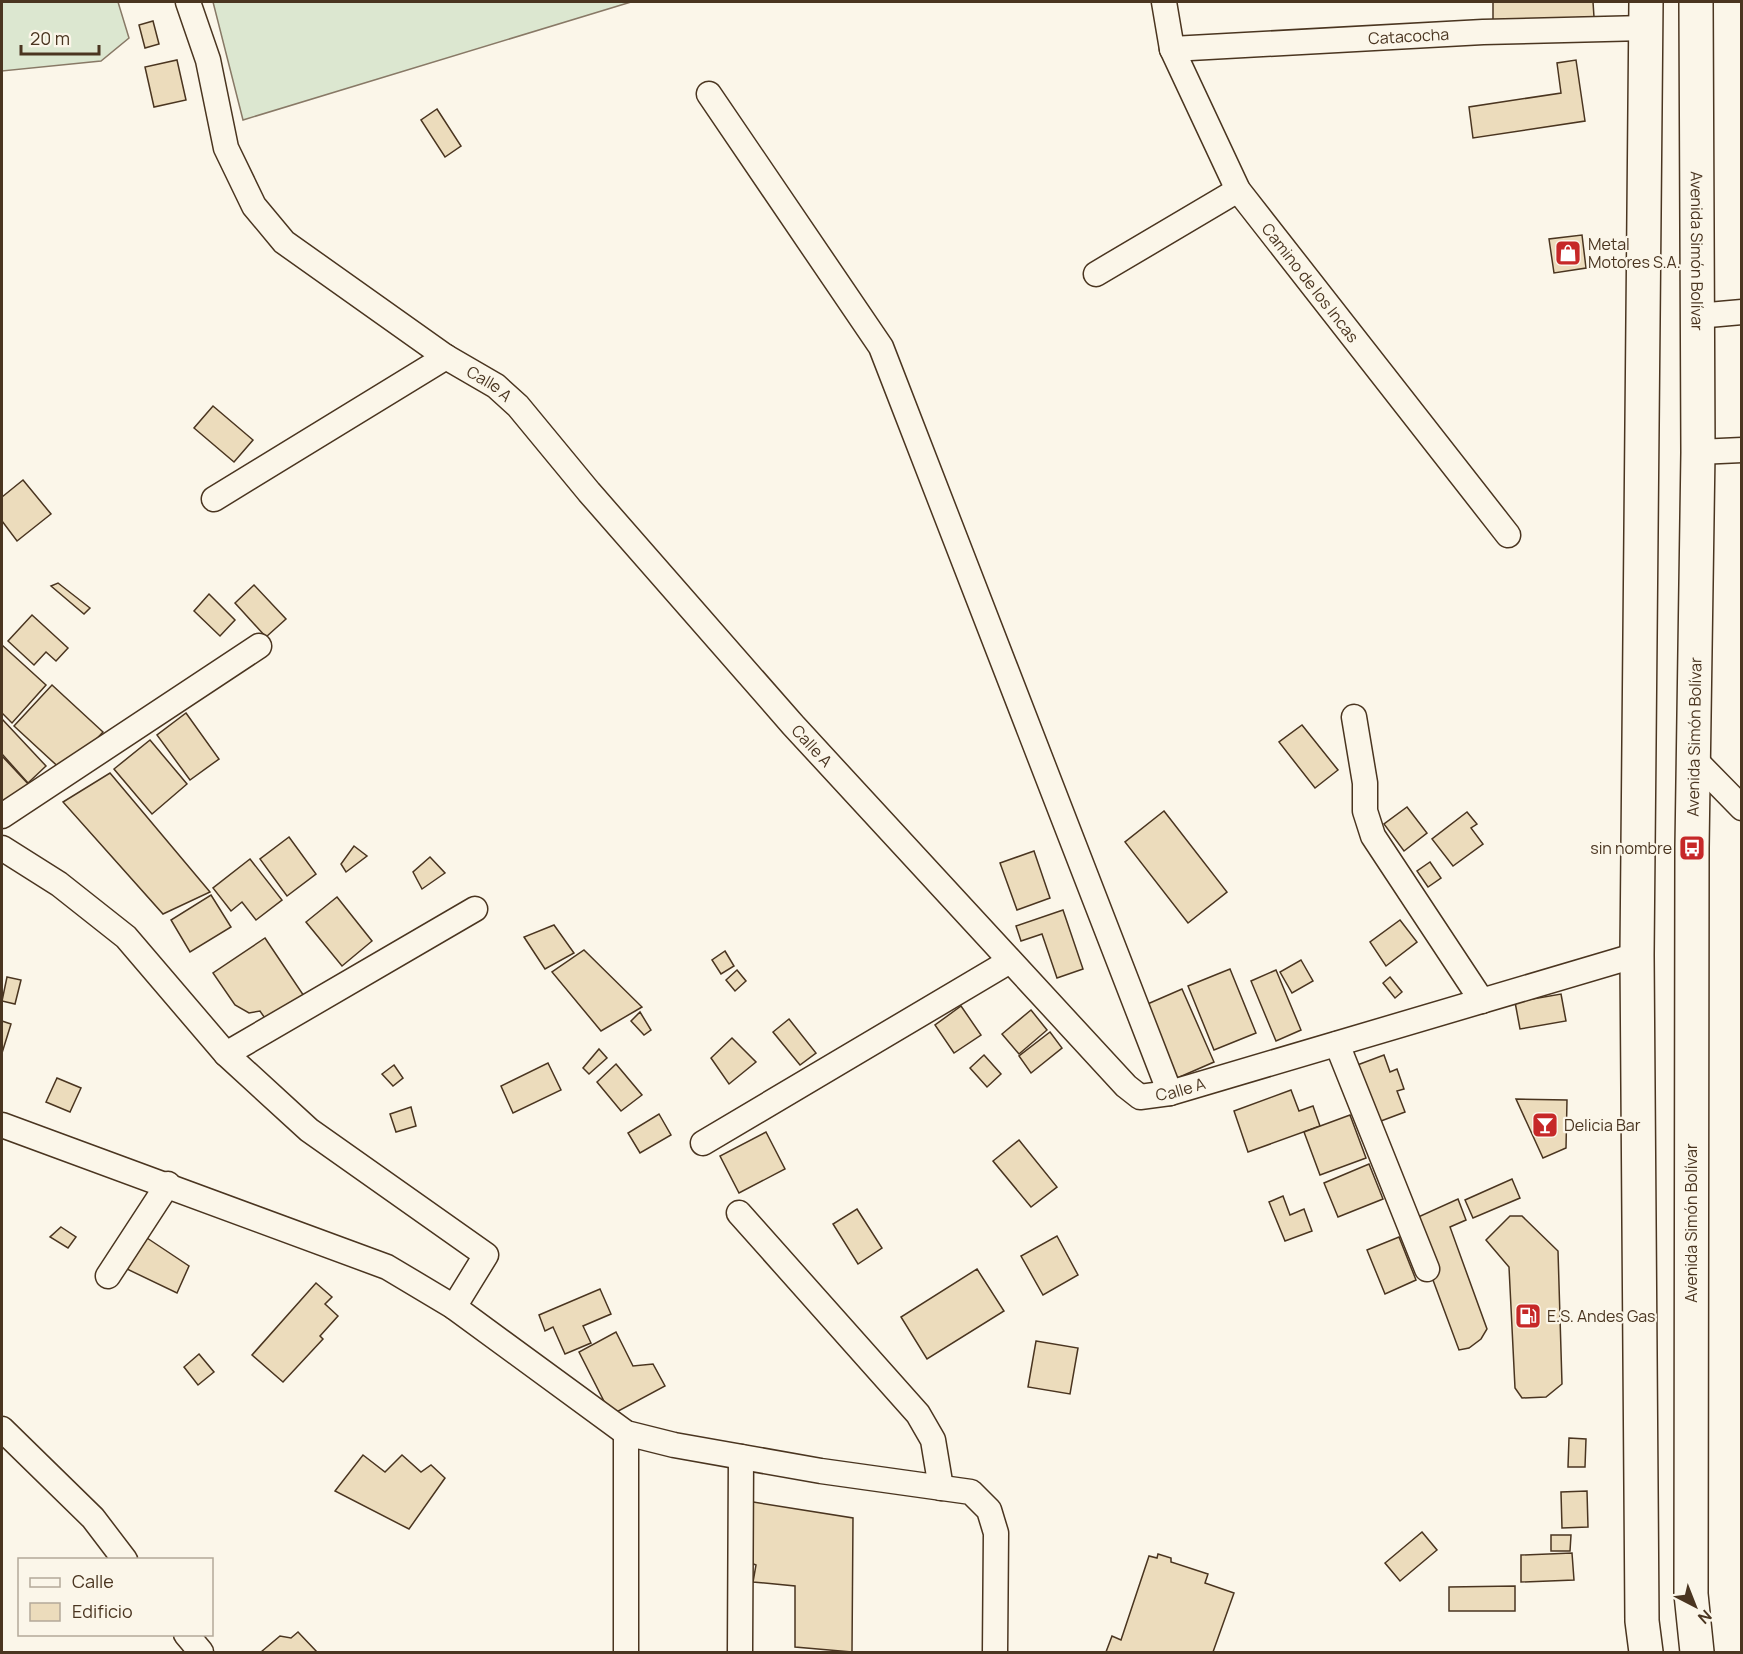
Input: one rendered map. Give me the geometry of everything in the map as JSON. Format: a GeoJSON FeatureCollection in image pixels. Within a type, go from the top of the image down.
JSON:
{"type":"FeatureCollection","features":[{"type":"Feature","properties":{"kind":"highway","name":"Avenida Simón Bolívar"},"geometry":{"type":"LineString","coordinates":[[1696,2],[1698,452],[1694,759],[1690,1594],[1697,1653]]}},
{"type":"Feature","properties":{"kind":"highway"},"geometry":{"type":"LineString","coordinates":[[1646,15],[1636,955],[1642,1621],[1646,1653]]}},
{"type":"Feature","properties":{"kind":"street","name":"Calle A"},"geometry":{"type":"LineString","coordinates":[[188,2],[208,60],[226,148],[254,206],[284,242],[446,357],[496,386],[518,406],[589,492],[793,725],[1126,1086],[1140,1097],[1170,1093],[1636,955]]}},
{"type":"Feature","properties":{"kind":"street","name":"Camino de los Incas"},"geometry":{"type":"LineString","coordinates":[[1164,2],[1172,49],[1238,190],[1508,534]]}},
{"type":"Feature","properties":{"kind":"street","name":"Catacocha"},"geometry":{"type":"LineString","coordinates":[[1172,49],[1483,33],[1646,15]]}},
{"type":"Feature","properties":{"kind":"street"},"geometry":{"type":"LineString","coordinates":[[709,94],[881,347],[1170,1093]]}},
{"type":"Feature","properties":{"kind":"street"},"geometry":{"type":"LineString","coordinates":[[1096,274],[1238,190]]}},
{"type":"Feature","properties":{"kind":"street"},"geometry":{"type":"LineString","coordinates":[[1697,316],[1742,312]]}},
{"type":"Feature","properties":{"kind":"street"},"geometry":{"type":"LineString","coordinates":[[214,499],[446,357]]}},
{"type":"Feature","properties":{"kind":"street"},"geometry":{"type":"LineString","coordinates":[[1698,452],[1742,450]]}},
{"type":"Feature","properties":{"kind":"street"},"geometry":{"type":"LineString","coordinates":[[2,816],[259,646]]}},
{"type":"Feature","properties":{"kind":"street"},"geometry":{"type":"LineString","coordinates":[[1354,717],[1365,783],[1365,811],[1373,836],[1482,1001]]}},
{"type":"Feature","properties":{"kind":"street"},"geometry":{"type":"LineString","coordinates":[[1694,759],[1742,808]]}},
{"type":"Feature","properties":{"kind":"street"},"geometry":{"type":"LineString","coordinates":[[2,848],[59,884],[126,938],[226,1054],[309,1130],[486,1255],[454,1307]]}},
{"type":"Feature","properties":{"kind":"street"},"geometry":{"type":"LineString","coordinates":[[226,1054],[475,909]]}},
{"type":"Feature","properties":{"kind":"street"},"geometry":{"type":"LineString","coordinates":[[703,1143],[1010,961]]}},
{"type":"Feature","properties":{"kind":"street"},"geometry":{"type":"LineString","coordinates":[[1337,1044],[1427,1269]]}},
{"type":"Feature","properties":{"kind":"street"},"geometry":{"type":"LineString","coordinates":[[2,1125],[168,1184],[387,1267],[454,1307],[626,1433],[741,1457],[971,1492],[990,1510],[996,1533],[995,1653]]}},
{"type":"Feature","properties":{"kind":"street"},"geometry":{"type":"LineString","coordinates":[[108,1276],[168,1184]]}},
{"type":"Feature","properties":{"kind":"street"},"geometry":{"type":"LineString","coordinates":[[739,1213],[918,1414],[933,1440],[941,1488]]}},
{"type":"Feature","properties":{"kind":"street"},"geometry":{"type":"LineString","coordinates":[[2,1429],[93,1518],[123,1558]]}},
{"type":"Feature","properties":{"kind":"street"},"geometry":{"type":"LineString","coordinates":[[626,1433],[626,1653]]}},
{"type":"Feature","properties":{"kind":"street"},"geometry":{"type":"LineString","coordinates":[[740,1653],[741,1457]]}},
{"type":"Feature","properties":{"kind":"street"},"geometry":{"type":"LineString","coordinates":[[187,1636],[201,1653]]}},
{"type":"Feature","properties":{"kind":"green space"},"geometry":{"type":"Polygon","coordinates":[[[2,2],[118,2],[129,38],[101,61],[2,71],[2,2]]]}},
{"type":"Feature","properties":{"kind":"green space"},"geometry":{"type":"Polygon","coordinates":[[[213,2],[631,2],[243,120],[213,2]]]}},
{"type":"Feature","properties":{"kind":"building"},"geometry":{"type":"Polygon","coordinates":[[[1493,2],[1593,2],[1594,17],[1493,21],[1493,2]]]}},
{"type":"Feature","properties":{"kind":"building"},"geometry":{"type":"Polygon","coordinates":[[[153,21],[159,44],[145,48],[139,25],[153,21]]]}},
{"type":"Feature","properties":{"kind":"building"},"geometry":{"type":"Polygon","coordinates":[[[177,60],[186,100],[154,107],[145,67],[177,60]]]}},
{"type":"Feature","properties":{"kind":"building"},"geometry":{"type":"Polygon","coordinates":[[[1576,60],[1585,121],[1473,138],[1469,107],[1561,93],[1557,63],[1576,60]]]}},
{"type":"Feature","properties":{"kind":"building"},"geometry":{"type":"Polygon","coordinates":[[[437,109],[461,146],[445,157],[421,120],[437,109]]]}},
{"type":"Feature","properties":{"kind":"building","name":"Metal Motores S.A."},"geometry":{"type":"Polygon","coordinates":[[[1582,235],[1586,268],[1554,273],[1549,239],[1582,235]]]}},
{"type":"Feature","properties":{"kind":"building"},"geometry":{"type":"Polygon","coordinates":[[[213,406],[253,440],[234,462],[194,428],[213,406]]]}},
{"type":"Feature","properties":{"kind":"building"},"geometry":{"type":"Polygon","coordinates":[[[23,480],[51,514],[17,541],[2,521],[2,497],[23,480]]]}},
{"type":"Feature","properties":{"kind":"building"},"geometry":{"type":"Polygon","coordinates":[[[58,583],[90,608],[84,614],[51,586],[58,583]]]}},
{"type":"Feature","properties":{"kind":"building"},"geometry":{"type":"Polygon","coordinates":[[[254,585],[286,619],[266,637],[235,603],[254,585]]]}},
{"type":"Feature","properties":{"kind":"building"},"geometry":{"type":"Polygon","coordinates":[[[209,594],[235,620],[220,636],[194,611],[209,594]]]}},
{"type":"Feature","properties":{"kind":"building"},"geometry":{"type":"Polygon","coordinates":[[[32,615],[68,648],[56,661],[46,652],[34,665],[8,641],[32,615]]]}},
{"type":"Feature","properties":{"kind":"building"},"geometry":{"type":"Polygon","coordinates":[[[2,645],[46,685],[12,723],[2,713],[2,645]]]}},
{"type":"Feature","properties":{"kind":"building"},"geometry":{"type":"Polygon","coordinates":[[[52,685],[103,732],[65,773],[14,726],[52,685]]]}},
{"type":"Feature","properties":{"kind":"building"},"geometry":{"type":"Polygon","coordinates":[[[186,713],[219,759],[190,780],[157,735],[186,713]]]}},
{"type":"Feature","properties":{"kind":"building"},"geometry":{"type":"Polygon","coordinates":[[[2,719],[46,766],[28,783],[2,754],[2,719]]]}},
{"type":"Feature","properties":{"kind":"building"},"geometry":{"type":"Polygon","coordinates":[[[1302,725],[1338,770],[1315,788],[1279,742],[1302,725]]]}},
{"type":"Feature","properties":{"kind":"building"},"geometry":{"type":"Polygon","coordinates":[[[150,740],[187,784],[152,814],[114,769],[150,740]]]}},
{"type":"Feature","properties":{"kind":"building"},"geometry":{"type":"Polygon","coordinates":[[[2,756],[31,787],[2,817],[2,756]]]}},
{"type":"Feature","properties":{"kind":"building"},"geometry":{"type":"Polygon","coordinates":[[[110,773],[210,892],[163,914],[63,802],[110,773]]]}},
{"type":"Feature","properties":{"kind":"building"},"geometry":{"type":"Polygon","coordinates":[[[1407,807],[1427,833],[1404,851],[1384,824],[1407,807]]]}},
{"type":"Feature","properties":{"kind":"building"},"geometry":{"type":"Polygon","coordinates":[[[1164,811],[1227,892],[1188,923],[1125,842],[1164,811]]]}},
{"type":"Feature","properties":{"kind":"building"},"geometry":{"type":"Polygon","coordinates":[[[1467,812],[1477,824],[1471,828],[1483,844],[1453,866],[1432,839],[1467,812]]]}},
{"type":"Feature","properties":{"kind":"building"},"geometry":{"type":"Polygon","coordinates":[[[289,837],[316,874],[287,896],[260,859],[289,837]]]}},
{"type":"Feature","properties":{"kind":"building"},"geometry":{"type":"Polygon","coordinates":[[[354,846],[367,856],[346,872],[341,864],[354,846]]]}},
{"type":"Feature","properties":{"kind":"building"},"geometry":{"type":"Polygon","coordinates":[[[1034,851],[1050,898],[1017,910],[1000,863],[1034,851]]]}},
{"type":"Feature","properties":{"kind":"building"},"geometry":{"type":"Polygon","coordinates":[[[430,857],[445,873],[422,889],[413,872],[430,857]]]}},
{"type":"Feature","properties":{"kind":"building"},"geometry":{"type":"Polygon","coordinates":[[[250,859],[282,900],[256,920],[242,902],[231,911],[213,888],[250,859]]]}},
{"type":"Feature","properties":{"kind":"building"},"geometry":{"type":"Polygon","coordinates":[[[1430,862],[1441,878],[1428,887],[1417,871],[1430,862]]]}},
{"type":"Feature","properties":{"kind":"building"},"geometry":{"type":"Polygon","coordinates":[[[211,895],[231,927],[190,952],[171,920],[211,895]]]}},
{"type":"Feature","properties":{"kind":"building"},"geometry":{"type":"Polygon","coordinates":[[[337,897],[372,941],[342,966],[306,922],[337,897]]]}},
{"type":"Feature","properties":{"kind":"building"},"geometry":{"type":"Polygon","coordinates":[[[1063,910],[1083,969],[1057,978],[1042,934],[1021,941],[1016,926],[1063,910]]]}},
{"type":"Feature","properties":{"kind":"building"},"geometry":{"type":"Polygon","coordinates":[[[1400,920],[1417,942],[1386,966],[1370,942],[1400,920]]]}},
{"type":"Feature","properties":{"kind":"building"},"geometry":{"type":"Polygon","coordinates":[[[554,925],[574,953],[545,969],[524,937],[554,925]]]}},
{"type":"Feature","properties":{"kind":"building"},"geometry":{"type":"Polygon","coordinates":[[[265,938],[308,1002],[271,1027],[260,1011],[249,1013],[235,1005],[213,973],[265,938]]]}},
{"type":"Feature","properties":{"kind":"building"},"geometry":{"type":"Polygon","coordinates":[[[584,950],[642,1007],[601,1031],[552,972],[584,950]]]}},
{"type":"Feature","properties":{"kind":"building"},"geometry":{"type":"Polygon","coordinates":[[[725,951],[734,966],[721,974],[712,960],[725,951]]]}},
{"type":"Feature","properties":{"kind":"building"},"geometry":{"type":"Polygon","coordinates":[[[1301,960],[1313,981],[1292,993],[1280,972],[1301,960]]]}},
{"type":"Feature","properties":{"kind":"building"},"geometry":{"type":"Polygon","coordinates":[[[1230,969],[1256,1033],[1214,1050],[1188,986],[1230,969]]]}},
{"type":"Feature","properties":{"kind":"building"},"geometry":{"type":"Polygon","coordinates":[[[737,970],[746,981],[735,991],[726,980],[737,970]]]}},
{"type":"Feature","properties":{"kind":"building"},"geometry":{"type":"Polygon","coordinates":[[[1276,970],[1301,1030],[1276,1041],[1251,981],[1276,970]]]}},
{"type":"Feature","properties":{"kind":"building"},"geometry":{"type":"Polygon","coordinates":[[[7,977],[21,980],[15,1004],[2,1001],[7,977]]]}},
{"type":"Feature","properties":{"kind":"building"},"geometry":{"type":"Polygon","coordinates":[[[1390,977],[1402,992],[1395,998],[1383,983],[1390,977]]]}},
{"type":"Feature","properties":{"kind":"building"},"geometry":{"type":"Polygon","coordinates":[[[1182,989],[1214,1062],[1175,1079],[1143,1006],[1182,989]]]}},
{"type":"Feature","properties":{"kind":"building"},"geometry":{"type":"Polygon","coordinates":[[[1561,994],[1566,1021],[1520,1029],[1515,1002],[1561,994]]]}},
{"type":"Feature","properties":{"kind":"building"},"geometry":{"type":"Polygon","coordinates":[[[961,1006],[981,1035],[954,1053],[935,1025],[961,1006]]]}},
{"type":"Feature","properties":{"kind":"building"},"geometry":{"type":"Polygon","coordinates":[[[1031,1010],[1047,1030],[1019,1054],[1002,1034],[1031,1010]]]}},
{"type":"Feature","properties":{"kind":"building"},"geometry":{"type":"Polygon","coordinates":[[[640,1012],[651,1030],[644,1035],[631,1021],[640,1012]]]}},
{"type":"Feature","properties":{"kind":"building"},"geometry":{"type":"Polygon","coordinates":[[[789,1019],[816,1053],[800,1065],[773,1032],[789,1019]]]}},
{"type":"Feature","properties":{"kind":"building"},"geometry":{"type":"Polygon","coordinates":[[[2,1021],[11,1024],[2,1053],[2,1021]]]}},
{"type":"Feature","properties":{"kind":"building"},"geometry":{"type":"Polygon","coordinates":[[[1050,1032],[1062,1048],[1031,1073],[1019,1056],[1050,1032]]]}},
{"type":"Feature","properties":{"kind":"building"},"geometry":{"type":"Polygon","coordinates":[[[732,1038],[756,1062],[729,1084],[711,1058],[732,1038]]]}},
{"type":"Feature","properties":{"kind":"building"},"geometry":{"type":"Polygon","coordinates":[[[599,1049],[607,1058],[589,1074],[583,1068],[599,1049]]]}},
{"type":"Feature","properties":{"kind":"building"},"geometry":{"type":"Polygon","coordinates":[[[984,1055],[1001,1074],[987,1087],[970,1068],[984,1055]]]}},
{"type":"Feature","properties":{"kind":"building"},"geometry":{"type":"Polygon","coordinates":[[[1384,1055],[1390,1072],[1397,1069],[1404,1089],[1397,1091],[1405,1112],[1373,1124],[1352,1067],[1384,1055]]]}},
{"type":"Feature","properties":{"kind":"building"},"geometry":{"type":"Polygon","coordinates":[[[548,1063],[561,1090],[513,1113],[501,1086],[548,1063]]]}},
{"type":"Feature","properties":{"kind":"building"},"geometry":{"type":"Polygon","coordinates":[[[616,1064],[642,1095],[621,1111],[597,1082],[616,1064]]]}},
{"type":"Feature","properties":{"kind":"building"},"geometry":{"type":"Polygon","coordinates":[[[394,1065],[403,1078],[393,1086],[382,1074],[394,1065]]]}},
{"type":"Feature","properties":{"kind":"building"},"geometry":{"type":"Polygon","coordinates":[[[57,1078],[81,1088],[70,1112],[46,1102],[57,1078]]]}},
{"type":"Feature","properties":{"kind":"building"},"geometry":{"type":"Polygon","coordinates":[[[1291,1090],[1299,1111],[1313,1106],[1320,1126],[1248,1152],[1234,1111],[1291,1090]]]}},
{"type":"Feature","properties":{"kind":"building"},"geometry":{"type":"Polygon","coordinates":[[[1516,1099],[1567,1100],[1566,1148],[1543,1158],[1516,1099]]]}},
{"type":"Feature","properties":{"kind":"building"},"geometry":{"type":"Polygon","coordinates":[[[411,1107],[416,1126],[396,1132],[390,1114],[411,1107]]]}},
{"type":"Feature","properties":{"kind":"building"},"geometry":{"type":"Polygon","coordinates":[[[659,1114],[671,1135],[640,1153],[628,1133],[659,1114]]]}},
{"type":"Feature","properties":{"kind":"building"},"geometry":{"type":"Polygon","coordinates":[[[1350,1115],[1366,1158],[1320,1175],[1304,1132],[1350,1115]]]}},
{"type":"Feature","properties":{"kind":"building"},"geometry":{"type":"Polygon","coordinates":[[[766,1132],[785,1169],[739,1193],[720,1156],[766,1132]]]}},
{"type":"Feature","properties":{"kind":"building"},"geometry":{"type":"Polygon","coordinates":[[[1019,1140],[1057,1187],[1031,1207],[993,1161],[1019,1140]]]}},
{"type":"Feature","properties":{"kind":"building"},"geometry":{"type":"Polygon","coordinates":[[[1369,1164],[1383,1199],[1338,1217],[1324,1183],[1369,1164]]]}},
{"type":"Feature","properties":{"kind":"building"},"geometry":{"type":"Polygon","coordinates":[[[1512,1179],[1520,1198],[1473,1218],[1465,1200],[1512,1179]]]}},
{"type":"Feature","properties":{"kind":"building"},"geometry":{"type":"Polygon","coordinates":[[[1283,1196],[1290,1215],[1304,1209],[1312,1231],[1285,1241],[1269,1202],[1283,1196]]]}},
{"type":"Feature","properties":{"kind":"building"},"geometry":{"type":"Polygon","coordinates":[[[1458,1199],[1466,1220],[1450,1227],[1487,1329],[1481,1339],[1469,1348],[1459,1350],[1414,1229],[1416,1218],[1458,1199]]]}},
{"type":"Feature","properties":{"kind":"building"},"geometry":{"type":"Polygon","coordinates":[[[857,1209],[882,1248],[858,1264],[833,1224],[857,1209]]]}},
{"type":"Feature","properties":{"kind":"building"},"geometry":{"type":"Polygon","coordinates":[[[1510,1216],[1522,1216],[1558,1251],[1562,1384],[1546,1397],[1522,1398],[1515,1388],[1509,1267],[1486,1240],[1510,1216]]]}},
{"type":"Feature","properties":{"kind":"building"},"geometry":{"type":"Polygon","coordinates":[[[61,1227],[76,1237],[68,1248],[50,1237],[61,1227]]]}},
{"type":"Feature","properties":{"kind":"building"},"geometry":{"type":"Polygon","coordinates":[[[1057,1236],[1078,1275],[1043,1295],[1021,1256],[1057,1236]]]}},
{"type":"Feature","properties":{"kind":"building"},"geometry":{"type":"Polygon","coordinates":[[[1399,1237],[1416,1280],[1385,1294],[1367,1250],[1399,1237]]]}},
{"type":"Feature","properties":{"kind":"building"},"geometry":{"type":"Polygon","coordinates":[[[147,1238],[189,1266],[177,1293],[127,1269],[147,1238]]]}},
{"type":"Feature","properties":{"kind":"building"},"geometry":{"type":"Polygon","coordinates":[[[977,1269],[1004,1311],[927,1359],[901,1317],[977,1269]]]}},
{"type":"Feature","properties":{"kind":"building"},"geometry":{"type":"Polygon","coordinates":[[[316,1283],[332,1297],[325,1304],[338,1316],[320,1336],[323,1339],[283,1382],[252,1355],[316,1283]]]}},
{"type":"Feature","properties":{"kind":"building"},"geometry":{"type":"Polygon","coordinates":[[[600,1289],[611,1314],[583,1326],[591,1343],[565,1354],[553,1327],[545,1331],[539,1315],[600,1289]]]}},
{"type":"Feature","properties":{"kind":"building"},"geometry":{"type":"Polygon","coordinates":[[[616,1332],[633,1366],[653,1364],[665,1386],[611,1415],[579,1352],[616,1332]]]}},
{"type":"Feature","properties":{"kind":"building"},"geometry":{"type":"Polygon","coordinates":[[[1036,1341],[1078,1348],[1070,1394],[1028,1387],[1036,1341]]]}},
{"type":"Feature","properties":{"kind":"building"},"geometry":{"type":"Polygon","coordinates":[[[199,1354],[214,1372],[198,1385],[184,1367],[199,1354]]]}},
{"type":"Feature","properties":{"kind":"building"},"geometry":{"type":"Polygon","coordinates":[[[1569,1438],[1586,1439],[1585,1467],[1568,1467],[1569,1438]]]}},
{"type":"Feature","properties":{"kind":"building"},"geometry":{"type":"Polygon","coordinates":[[[363,1455],[385,1472],[402,1455],[421,1472],[431,1465],[445,1478],[409,1529],[335,1491],[363,1455]]]}},
{"type":"Feature","properties":{"kind":"building"},"geometry":{"type":"Polygon","coordinates":[[[1587,1491],[1588,1527],[1562,1528],[1561,1492],[1587,1491]]]}},
{"type":"Feature","properties":{"kind":"building"},"geometry":{"type":"Polygon","coordinates":[[[747,1501],[853,1518],[852,1652],[795,1647],[795,1586],[753,1582],[756,1565],[746,1561],[747,1501]]]}},
{"type":"Feature","properties":{"kind":"building"},"geometry":{"type":"Polygon","coordinates":[[[1422,1532],[1437,1550],[1400,1581],[1385,1563],[1422,1532]]]}},
{"type":"Feature","properties":{"kind":"building"},"geometry":{"type":"Polygon","coordinates":[[[1551,1535],[1571,1535],[1570,1551],[1551,1551],[1551,1535]]]}},
{"type":"Feature","properties":{"kind":"building"},"geometry":{"type":"Polygon","coordinates":[[[1572,1553],[1574,1580],[1521,1582],[1521,1555],[1572,1553]]]}},
{"type":"Feature","properties":{"kind":"building"},"geometry":{"type":"Polygon","coordinates":[[[1158,1554],[1171,1558],[1171,1562],[1208,1574],[1205,1583],[1234,1593],[1213,1652],[1106,1652],[1112,1636],[1121,1640],[1149,1556],[1157,1558],[1158,1554]]]}},
{"type":"Feature","properties":{"kind":"building"},"geometry":{"type":"Polygon","coordinates":[[[1515,1586],[1515,1611],[1449,1611],[1449,1587],[1515,1586]]]}},
{"type":"Feature","properties":{"kind":"building"},"geometry":{"type":"Polygon","coordinates":[[[298,1632],[317,1652],[261,1652],[280,1636],[291,1638],[298,1632]]]}},
{"type":"Feature","properties":{"kind":"place","name":"Metal Motores S.A."},"geometry":{"type":"Point","coordinates":[1568,253]}},
{"type":"Feature","properties":{"kind":"place","name":"sin nombre"},"geometry":{"type":"Point","coordinates":[1692,848]}},
{"type":"Feature","properties":{"kind":"place","name":"Delicia Bar"},"geometry":{"type":"Point","coordinates":[1545,1125]}},
{"type":"Feature","properties":{"kind":"place","name":"E.S. Andes Gas"},"geometry":{"type":"Point","coordinates":[1528,1316]}}]}
